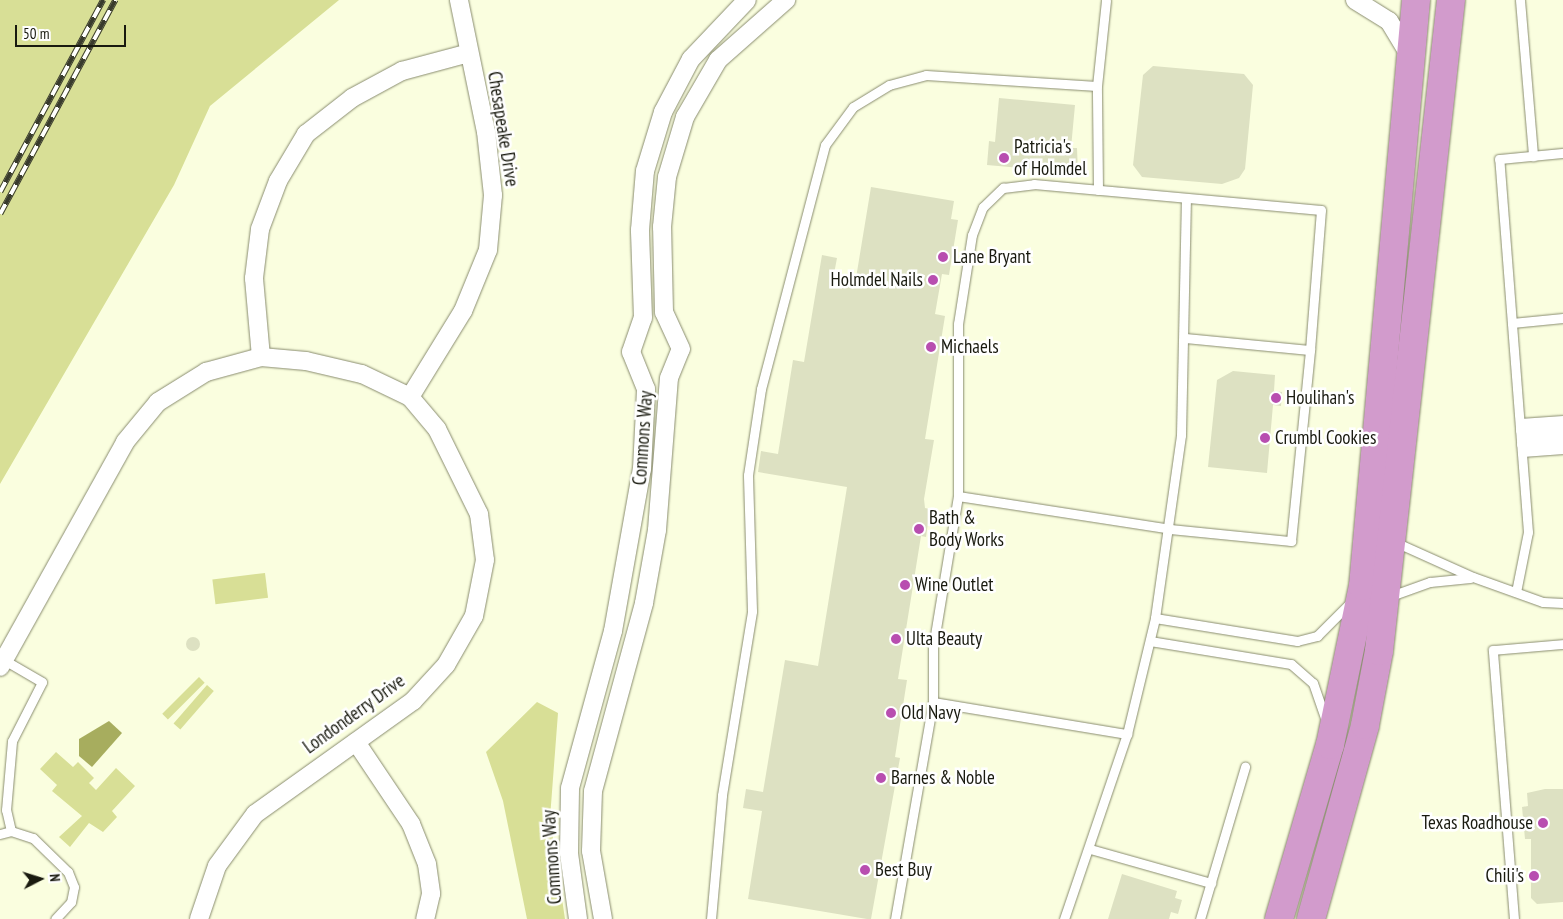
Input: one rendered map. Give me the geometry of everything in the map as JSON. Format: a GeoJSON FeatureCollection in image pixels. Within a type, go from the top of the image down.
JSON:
{"type":"FeatureCollection","features":[{"type":"Feature","properties":{"kind":"highway"},"geometry":{"type":"LineString","coordinates":[[1311,919],[1365,726],[1410,56],[1416,0]]}},
{"type":"Feature","properties":{"kind":"highway"},"geometry":{"type":"LineString","coordinates":[[1279,919],[1375,592],[1393,541],[1450,0]]}},
{"type":"Feature","properties":{"kind":"highway"},"geometry":{"type":"LineString","coordinates":[[1320,919],[1336,834]]}},
{"type":"Feature","properties":{"kind":"street","name":"Chesapeake Drive"},"geometry":{"type":"LineString","coordinates":[[410,397],[463,311],[488,250],[493,195],[459,0]]}},
{"type":"Feature","properties":{"kind":"street","name":"Commons Way"},"geometry":{"type":"LineString","coordinates":[[578,919],[569,853],[570,788],[613,631],[642,469],[646,388],[631,352],[642,318],[640,230],[645,171],[663,112],[691,59],[747,0]]}},
{"type":"Feature","properties":{"kind":"street","name":"Commons Way"},"geometry":{"type":"LineString","coordinates":[[603,919],[591,851],[592,791],[644,603],[658,530],[669,378],[681,349],[664,312],[662,226],[667,178],[685,117],[718,60],[740,36],[786,0]]}},
{"type":"Feature","properties":{"kind":"street"},"geometry":{"type":"LineString","coordinates":[[1356,0],[1389,21],[1410,56]]}},
{"type":"Feature","properties":{"kind":"street"},"geometry":{"type":"LineString","coordinates":[[261,357],[254,278],[260,229],[278,181],[306,134],[352,98],[402,71],[469,53]]}},
{"type":"Feature","properties":{"kind":"street","name":"Londonderry Drive"},"geometry":{"type":"LineString","coordinates":[[2,663],[125,442],[158,402],[206,372],[261,357],[306,361],[362,374],[410,397],[454,458],[479,514],[485,560],[474,616],[446,665],[412,700],[255,814],[217,866],[199,919]]}},
{"type":"Feature","properties":{"kind":"street"},"geometry":{"type":"LineString","coordinates":[[356,742],[411,824],[427,864],[431,894],[424,919]]}},
{"type":"Feature","properties":{"kind":"lane"},"geometry":{"type":"LineString","coordinates":[[1098,190],[1097,86],[1106,0]]}},
{"type":"Feature","properties":{"kind":"lane"},"geometry":{"type":"LineString","coordinates":[[1520,0],[1533,156]]}},
{"type":"Feature","properties":{"kind":"lane"},"geometry":{"type":"LineString","coordinates":[[711,919],[722,795],[752,611],[748,475],[761,389],[825,145],[853,107],[890,85],[926,74],[1097,86]]}},
{"type":"Feature","properties":{"kind":"lane"},"geometry":{"type":"LineString","coordinates":[[1516,592],[1528,532],[1499,159],[1563,154]]}},
{"type":"Feature","properties":{"kind":"lane"},"geometry":{"type":"LineString","coordinates":[[895,919],[933,702],[933,647],[958,496],[958,324],[976,221],[993,196],[1017,184],[1321,210],[1310,350],[1291,541],[1170,529],[958,496]]}},
{"type":"Feature","properties":{"kind":"lane"},"geometry":{"type":"LineString","coordinates":[[1064,919],[1090,849],[1127,734],[1155,618],[1170,529],[1181,435],[1185,338],[1186,199]]}},
{"type":"Feature","properties":{"kind":"lane"},"geometry":{"type":"LineString","coordinates":[[1512,323],[1563,318]]}},
{"type":"Feature","properties":{"kind":"lane"},"geometry":{"type":"LineString","coordinates":[[1185,338],[1310,350]]}},
{"type":"Feature","properties":{"kind":"lane"},"geometry":{"type":"LineString","coordinates":[[1521,437],[1563,420]]}},
{"type":"Feature","properties":{"kind":"lane"},"geometry":{"type":"LineString","coordinates":[[1521,437],[1563,426]]}},
{"type":"Feature","properties":{"kind":"lane"},"geometry":{"type":"LineString","coordinates":[[1521,437],[1563,433]]}},
{"type":"Feature","properties":{"kind":"lane"},"geometry":{"type":"LineString","coordinates":[[1521,437],[1563,441]]}},
{"type":"Feature","properties":{"kind":"lane"},"geometry":{"type":"LineString","coordinates":[[1521,437],[1563,449]]}},
{"type":"Feature","properties":{"kind":"lane"},"geometry":{"type":"LineString","coordinates":[[1393,541],[1473,577],[1516,592],[1563,603]]}},
{"type":"Feature","properties":{"kind":"lane"},"geometry":{"type":"LineString","coordinates":[[1155,618],[1296,641],[1317,636],[1342,614],[1375,592],[1430,582],[1473,577]]}},
{"type":"Feature","properties":{"kind":"lane"},"geometry":{"type":"LineString","coordinates":[[1150,641],[1291,664],[1304,673],[1321,698],[1330,745]]}},
{"type":"Feature","properties":{"kind":"lane"},"geometry":{"type":"LineString","coordinates":[[1514,919],[1493,650],[1563,644]]}},
{"type":"Feature","properties":{"kind":"lane"},"geometry":{"type":"LineString","coordinates":[[2,663],[42,682],[12,741],[6,810],[11,831]]}},
{"type":"Feature","properties":{"kind":"lane"},"geometry":{"type":"LineString","coordinates":[[933,702],[1127,734]]}},
{"type":"Feature","properties":{"kind":"lane"},"geometry":{"type":"LineString","coordinates":[[1200,919],[1245,767]]}},
{"type":"Feature","properties":{"kind":"lane"},"geometry":{"type":"LineString","coordinates":[[0,834],[11,831],[33,838],[68,872],[74,887],[71,902],[55,919]]}},
{"type":"Feature","properties":{"kind":"lane"},"geometry":{"type":"LineString","coordinates":[[1090,849],[1211,883]]}},
{"type":"Feature","properties":{"kind":"shaded area"},"geometry":{"type":"Polygon","coordinates":[[[0,0],[339,0],[210,106],[174,185],[0,484],[0,0]]]}},
{"type":"Feature","properties":{"kind":"shaded area"},"geometry":{"type":"Polygon","coordinates":[[[265,573],[268,598],[215,604],[212,579],[265,573]]]}},
{"type":"Feature","properties":{"kind":"shaded area"},"geometry":{"type":"Polygon","coordinates":[[[199,677],[205,683],[168,719],[162,714],[199,677]]]}},
{"type":"Feature","properties":{"kind":"shaded area"},"geometry":{"type":"Polygon","coordinates":[[[207,685],[214,691],[180,729],[174,723],[207,685]]]}},
{"type":"Feature","properties":{"kind":"shaded area"},"geometry":{"type":"Polygon","coordinates":[[[537,702],[558,713],[550,818],[565,919],[527,919],[503,801],[486,752],[537,702]]]}},
{"type":"Feature","properties":{"kind":"shaded area"},"geometry":{"type":"Polygon","coordinates":[[[109,721],[122,733],[92,767],[79,756],[79,739],[109,721]]]}},
{"type":"Feature","properties":{"kind":"shaded area"},"geometry":{"type":"Polygon","coordinates":[[[56,752],[73,767],[78,762],[94,778],[89,783],[96,790],[116,768],[135,786],[112,811],[117,817],[103,832],[89,823],[70,847],[59,837],[82,816],[52,791],[57,785],[40,769],[56,752]]]}},
{"type":"Feature","properties":{"kind":"building"},"geometry":{"type":"Polygon","coordinates":[[[1153,66],[1244,74],[1253,85],[1245,169],[1239,178],[1222,184],[1142,177],[1133,165],[1143,75],[1153,66]]]}},
{"type":"Feature","properties":{"kind":"building"},"geometry":{"type":"Polygon","coordinates":[[[999,98],[1075,105],[1071,148],[1077,148],[1078,173],[987,165],[989,141],[995,142],[999,98]]]}},
{"type":"Feature","properties":{"kind":"building"},"geometry":{"type":"Polygon","coordinates":[[[871,187],[954,201],[951,219],[958,220],[949,275],[942,274],[935,314],[945,316],[925,439],[934,440],[924,499],[925,508],[930,509],[926,537],[921,536],[898,679],[907,680],[895,757],[900,758],[871,919],[867,919],[748,899],[762,811],[743,808],[746,789],[763,792],[785,660],[818,666],[847,487],[758,472],[761,451],[778,454],[793,360],[804,362],[822,255],[837,258],[834,274],[856,278],[871,187]]]}},
{"type":"Feature","properties":{"kind":"building"},"geometry":{"type":"Polygon","coordinates":[[[1233,371],[1275,375],[1274,391],[1282,392],[1281,406],[1273,405],[1267,473],[1208,467],[1217,380],[1233,371]]]}},
{"type":"Feature","properties":{"kind":"building"},"geometry":{"type":"Polygon","coordinates":[[[190,637],[196,637],[200,644],[196,651],[190,651],[186,647],[186,641],[190,637]]]}},
{"type":"Feature","properties":{"kind":"building"},"geometry":{"type":"Polygon","coordinates":[[[1545,789],[1563,789],[1563,902],[1537,904],[1531,898],[1531,839],[1525,839],[1522,807],[1528,806],[1527,793],[1545,789]]]}},
{"type":"Feature","properties":{"kind":"building"},"geometry":{"type":"Polygon","coordinates":[[[1122,874],[1177,891],[1175,898],[1182,900],[1178,914],[1171,912],[1169,919],[1108,919],[1122,874]]]}},
{"type":"Feature","properties":{"kind":"railway"},"geometry":{"type":"LineString","coordinates":[[0,192],[103,0]]}},
{"type":"Feature","properties":{"kind":"railway"},"geometry":{"type":"LineString","coordinates":[[0,214],[115,0]]}},
{"type":"Feature","properties":{"kind":"place","name":"Patricia's of Holmdel"},"geometry":{"type":"Point","coordinates":[1004,158]}},
{"type":"Feature","properties":{"kind":"place","name":"Lane Bryant"},"geometry":{"type":"Point","coordinates":[943,257]}},
{"type":"Feature","properties":{"kind":"place","name":"Holmdel Nails"},"geometry":{"type":"Point","coordinates":[933,280]}},
{"type":"Feature","properties":{"kind":"place","name":"Michaels"},"geometry":{"type":"Point","coordinates":[931,347]}},
{"type":"Feature","properties":{"kind":"place","name":"Houlihan's"},"geometry":{"type":"Point","coordinates":[1276,398]}},
{"type":"Feature","properties":{"kind":"place","name":"Crumbl Cookies"},"geometry":{"type":"Point","coordinates":[1265,438]}},
{"type":"Feature","properties":{"kind":"place","name":"Bath & Body Works"},"geometry":{"type":"Point","coordinates":[919,529]}},
{"type":"Feature","properties":{"kind":"place","name":"Wine Outlet"},"geometry":{"type":"Point","coordinates":[905,585]}},
{"type":"Feature","properties":{"kind":"place","name":"Ulta Beauty"},"geometry":{"type":"Point","coordinates":[896,639]}},
{"type":"Feature","properties":{"kind":"place","name":"Old Navy"},"geometry":{"type":"Point","coordinates":[891,713]}},
{"type":"Feature","properties":{"kind":"place","name":"Barnes & Noble"},"geometry":{"type":"Point","coordinates":[881,778]}},
{"type":"Feature","properties":{"kind":"place","name":"Texas Roadhouse"},"geometry":{"type":"Point","coordinates":[1543,823]}},
{"type":"Feature","properties":{"kind":"place","name":"Best Buy"},"geometry":{"type":"Point","coordinates":[865,870]}},
{"type":"Feature","properties":{"kind":"place","name":"Chili's"},"geometry":{"type":"Point","coordinates":[1534,876]}}]}
